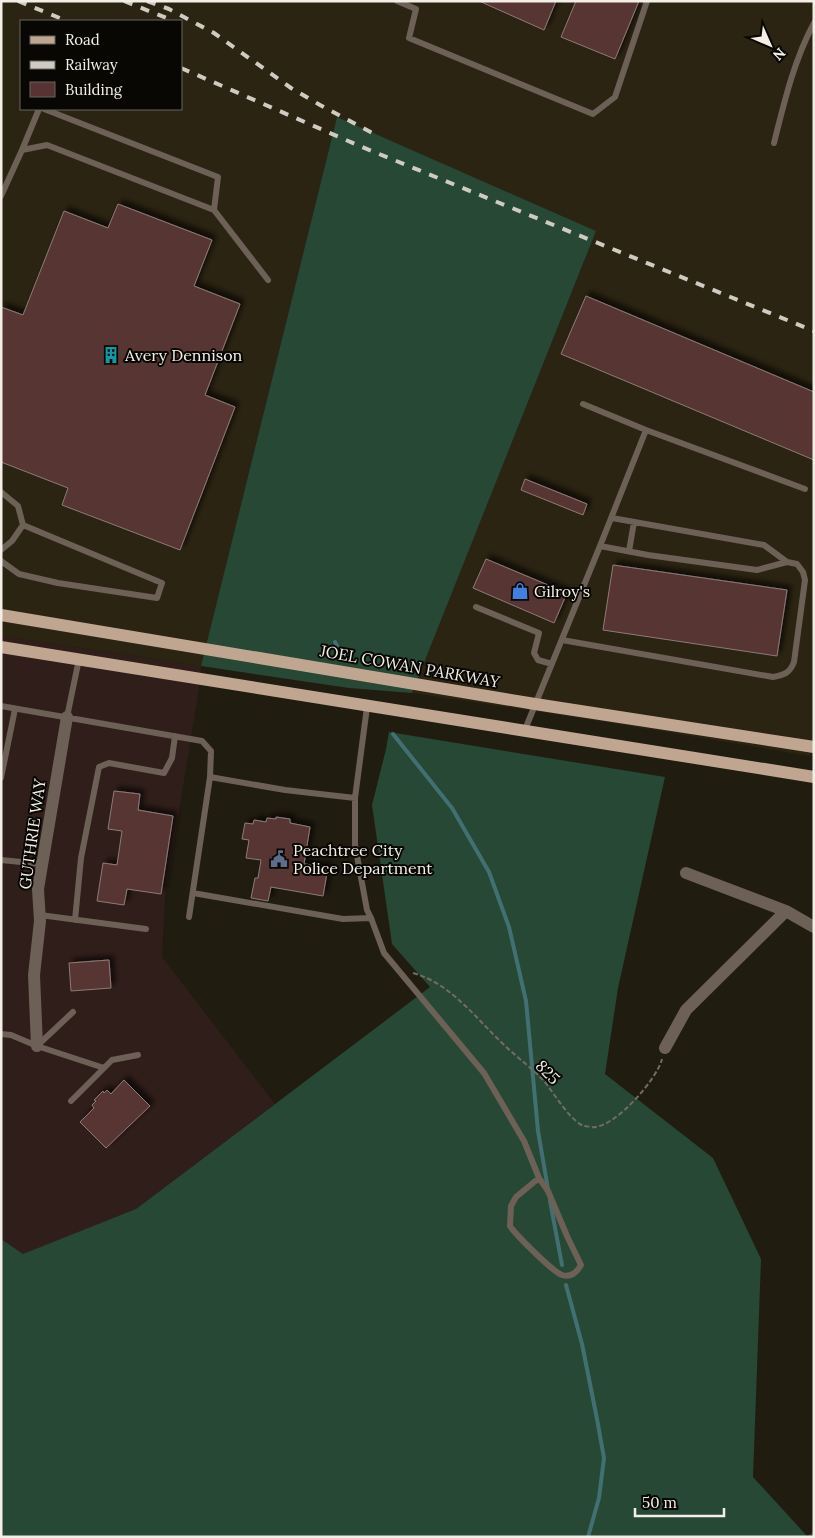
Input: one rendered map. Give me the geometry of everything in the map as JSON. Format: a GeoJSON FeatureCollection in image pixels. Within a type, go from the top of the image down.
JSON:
{"type":"FeatureCollection","features":[{"type":"Feature","properties":{"kind":"main road","name":"JOEL COWAN PARKWAY"},"geometry":{"type":"LineString","coordinates":[[1,615],[535,704],[814,747]]}},
{"type":"Feature","properties":{"kind":"main road"},"geometry":{"type":"LineString","coordinates":[[1,647],[814,778]]}},
{"type":"Feature","properties":{"kind":"street","name":"GUTHRIE WAY"},"geometry":{"type":"LineString","coordinates":[[37,1046],[34,975],[40,915],[38,889],[67,717]]}},
{"type":"Feature","properties":{"kind":"street"},"geometry":{"type":"LineString","coordinates":[[686,873],[786,911],[814,927]]}},
{"type":"Feature","properties":{"kind":"street"},"geometry":{"type":"LineString","coordinates":[[665,1048],[686,1010],[786,911]]}},
{"type":"Feature","properties":{"kind":"lane"},"geometry":{"type":"LineString","coordinates":[[397,1],[416,9],[409,38],[593,114],[615,97],[648,1]]}},
{"type":"Feature","properties":{"kind":"lane"},"geometry":{"type":"LineString","coordinates":[[774,143],[788,87],[814,23]]}},
{"type":"Feature","properties":{"kind":"lane"},"geometry":{"type":"LineString","coordinates":[[1,196],[39,110]]}},
{"type":"Feature","properties":{"kind":"lane"},"geometry":{"type":"LineString","coordinates":[[47,110],[218,177],[214,210]]}},
{"type":"Feature","properties":{"kind":"lane"},"geometry":{"type":"LineString","coordinates":[[22,150],[47,145],[214,210],[268,280]]}},
{"type":"Feature","properties":{"kind":"lane"},"geometry":{"type":"LineString","coordinates":[[584,404],[646,430],[805,488]]}},
{"type":"Feature","properties":{"kind":"lane"},"geometry":{"type":"LineString","coordinates":[[524,732],[646,430]]}},
{"type":"Feature","properties":{"kind":"lane"},"geometry":{"type":"LineString","coordinates":[[1,492],[18,506],[23,526]]}},
{"type":"Feature","properties":{"kind":"lane"},"geometry":{"type":"LineString","coordinates":[[612,518],[764,545],[786,562]]}},
{"type":"Feature","properties":{"kind":"lane"},"geometry":{"type":"LineString","coordinates":[[629,551],[634,522]]}},
{"type":"Feature","properties":{"kind":"lane"},"geometry":{"type":"LineString","coordinates":[[1,550],[12,541],[23,526]]}},
{"type":"Feature","properties":{"kind":"lane"},"geometry":{"type":"LineString","coordinates":[[1,561],[18,574],[58,583],[157,598],[162,583],[23,526]]}},
{"type":"Feature","properties":{"kind":"lane"},"geometry":{"type":"LineString","coordinates":[[562,640],[773,677],[784,675],[791,670],[794,662],[805,580],[803,572],[797,564],[786,562],[757,570],[600,546]]}},
{"type":"Feature","properties":{"kind":"lane"},"geometry":{"type":"LineString","coordinates":[[476,607],[540,633],[534,653],[538,660],[552,664]]}},
{"type":"Feature","properties":{"kind":"lane","name":"GUTHRIE WAY"},"geometry":{"type":"LineString","coordinates":[[67,717],[79,659]]}},
{"type":"Feature","properties":{"kind":"lane"},"geometry":{"type":"LineString","coordinates":[[1,706],[202,741],[211,751],[210,777],[189,917]]}},
{"type":"Feature","properties":{"kind":"lane"},"geometry":{"type":"LineString","coordinates":[[367,707],[355,798],[355,845],[368,910],[384,953],[484,1073],[524,1141],[539,1178],[548,1192],[581,1265],[578,1270],[569,1276],[561,1275],[523,1241],[510,1226],[510,1206],[516,1197],[539,1178]]}},
{"type":"Feature","properties":{"kind":"lane"},"geometry":{"type":"LineString","coordinates":[[1,778],[4,746],[15,708]]}},
{"type":"Feature","properties":{"kind":"lane"},"geometry":{"type":"LineString","coordinates":[[75,920],[81,858],[99,767],[108,763],[164,773],[172,758],[175,736]]}},
{"type":"Feature","properties":{"kind":"lane"},"geometry":{"type":"LineString","coordinates":[[210,777],[285,790],[355,798]]}},
{"type":"Feature","properties":{"kind":"lane"},"geometry":{"type":"LineString","coordinates":[[1,860],[41,864]]}},
{"type":"Feature","properties":{"kind":"lane"},"geometry":{"type":"LineString","coordinates":[[193,893],[343,919],[371,918]]}},
{"type":"Feature","properties":{"kind":"lane"},"geometry":{"type":"LineString","coordinates":[[40,915],[146,929]]}},
{"type":"Feature","properties":{"kind":"lane"},"geometry":{"type":"LineString","coordinates":[[37,1046],[72,1012]]}},
{"type":"Feature","properties":{"kind":"lane"},"geometry":{"type":"LineString","coordinates":[[1,1034],[11,1035],[37,1046],[104,1068]]}},
{"type":"Feature","properties":{"kind":"lane"},"geometry":{"type":"LineString","coordinates":[[71,1101],[115,1059],[138,1055]]}},
{"type":"Feature","properties":{"kind":"path","name":"825"},"geometry":{"type":"LineString","coordinates":[[396,968],[426,977],[450,991],[542,1080],[574,1119],[583,1125],[596,1127],[608,1123],[632,1103],[651,1082],[660,1068],[665,1048]]}},
{"type":"Feature","properties":{"kind":"shaded area"},"geometry":{"type":"Polygon","coordinates":[[[1,1],[814,1],[814,737],[810,756],[600,721],[412,693],[596,231],[337,117],[201,666],[1,636],[1,1]]]}},
{"type":"Feature","properties":{"kind":"shaded area"},"geometry":{"type":"Polygon","coordinates":[[[1,636],[201,666],[199,689],[165,897],[162,957],[275,1104],[136,1209],[27,1302],[1,1265],[1,636]]]}},
{"type":"Feature","properties":{"kind":"green space"},"geometry":{"type":"Polygon","coordinates":[[[337,117],[596,231],[412,693],[349,688],[201,666],[337,117]]]}},
{"type":"Feature","properties":{"kind":"green space"},"geometry":{"type":"Polygon","coordinates":[[[389,732],[665,777],[618,988],[605,1074],[713,1158],[761,1259],[753,1477],[807,1536],[814,1532],[814,1537],[1,1537],[1,1239],[23,1254],[136,1209],[430,987],[392,944],[372,805],[389,732]]]}},
{"type":"Feature","properties":{"kind":"building"},"geometry":{"type":"Polygon","coordinates":[[[479,1],[556,1],[544,30],[479,1]]]}},
{"type":"Feature","properties":{"kind":"building"},"geometry":{"type":"Polygon","coordinates":[[[576,1],[639,1],[615,59],[561,37],[576,1]]]}},
{"type":"Feature","properties":{"kind":"building","name":"Avery Dennison"},"geometry":{"type":"Polygon","coordinates":[[[118,204],[212,240],[194,286],[240,304],[205,395],[235,407],[180,550],[62,505],[68,488],[1,462],[1,307],[23,315],[64,211],[108,228],[118,204]]]}},
{"type":"Feature","properties":{"kind":"building"},"geometry":{"type":"Polygon","coordinates":[[[586,296],[814,392],[814,460],[561,354],[586,296]]]}},
{"type":"Feature","properties":{"kind":"building"},"geometry":{"type":"Polygon","coordinates":[[[525,479],[587,504],[583,515],[521,490],[525,479]]]}},
{"type":"Feature","properties":{"kind":"building","name":"Gilroy's"},"geometry":{"type":"Polygon","coordinates":[[[486,559],[567,593],[554,623],[473,588],[486,559]]]}},
{"type":"Feature","properties":{"kind":"building"},"geometry":{"type":"Polygon","coordinates":[[[613,565],[787,590],[777,656],[603,630],[613,565]]]}},
{"type":"Feature","properties":{"kind":"building"},"geometry":{"type":"Polygon","coordinates":[[[114,791],[140,794],[138,810],[173,816],[161,894],[127,889],[124,905],[97,901],[103,863],[117,865],[122,831],[108,829],[114,791]]]}},
{"type":"Feature","properties":{"kind":"building","name":"Peachtree City Police Department"},"geometry":{"type":"Polygon","coordinates":[[[276,817],[290,819],[290,823],[310,827],[304,864],[328,867],[323,896],[271,887],[268,901],[251,898],[255,878],[258,878],[261,860],[246,858],[249,840],[242,839],[245,823],[253,824],[254,820],[266,822],[267,818],[276,819],[276,817]]]}},
{"type":"Feature","properties":{"kind":"building"},"geometry":{"type":"Polygon","coordinates":[[[109,960],[111,988],[71,991],[69,963],[109,960]]]}},
{"type":"Feature","properties":{"kind":"building"},"geometry":{"type":"Polygon","coordinates":[[[124,1080],[150,1106],[106,1148],[80,1122],[94,1108],[92,1105],[96,1101],[94,1100],[103,1091],[104,1093],[107,1090],[111,1094],[124,1080]]]}},
{"type":"Feature","properties":{"kind":"waterway"},"geometry":{"type":"LineString","coordinates":[[335,642],[341,654]]}},
{"type":"Feature","properties":{"kind":"waterway"},"geometry":{"type":"LineString","coordinates":[[393,734],[452,808],[489,872],[509,927],[526,1001],[538,1131],[548,1189]]}},
{"type":"Feature","properties":{"kind":"waterway"},"geometry":{"type":"LineString","coordinates":[[550,1201],[562,1265]]}},
{"type":"Feature","properties":{"kind":"waterway"},"geometry":{"type":"LineString","coordinates":[[566,1285],[582,1344],[604,1458],[599,1498],[588,1537]]}},
{"type":"Feature","properties":{"kind":"railway"},"geometry":{"type":"LineString","coordinates":[[18,1],[65,20]]}},
{"type":"Feature","properties":{"kind":"railway"},"geometry":{"type":"LineString","coordinates":[[124,1],[172,20]]}},
{"type":"Feature","properties":{"kind":"railway"},"geometry":{"type":"LineString","coordinates":[[147,1],[169,9],[214,33],[291,88],[376,135]]}},
{"type":"Feature","properties":{"kind":"railway"},"geometry":{"type":"LineString","coordinates":[[182,68],[362,147],[814,331]]}},
{"type":"Feature","properties":{"kind":"place","name":"Avery Dennison"},"geometry":{"type":"Point","coordinates":[111,355]}},
{"type":"Feature","properties":{"kind":"place","name":"Gilroy's"},"geometry":{"type":"Point","coordinates":[520,591]}},
{"type":"Feature","properties":{"kind":"place","name":"Peachtree City Police Department"},"geometry":{"type":"Point","coordinates":[279,859]}}]}
